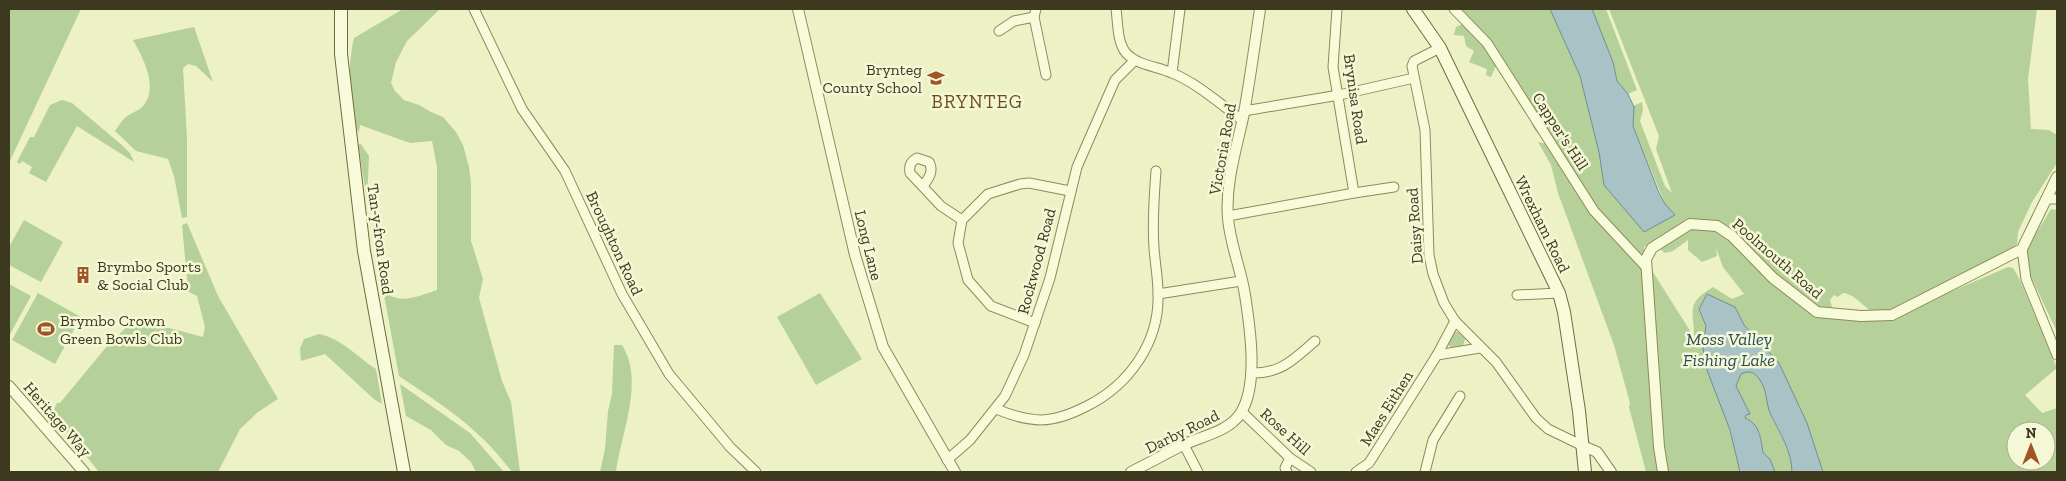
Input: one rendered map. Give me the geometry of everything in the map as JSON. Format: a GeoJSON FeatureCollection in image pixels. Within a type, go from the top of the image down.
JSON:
{"type":"FeatureCollection","features":[{"type":"Feature","properties":{"kind":"main road","name":"Tan-y-fron Road"},"geometry":{"type":"LineString","coordinates":[[341,9],[341,54],[364,251],[404,472]]}},
{"type":"Feature","properties":{"kind":"main road","name":"Wrexham Road"},"geometry":{"type":"LineString","coordinates":[[1413,9],[1440,48],[1558,293],[1564,312],[1585,472]]}},
{"type":"Feature","properties":{"kind":"street","name":"Broughton Road"},"geometry":{"type":"LineString","coordinates":[[474,9],[522,109],[565,171],[622,294],[669,374],[730,448],[756,472]]}},
{"type":"Feature","properties":{"kind":"street","name":"Long Lane"},"geometry":{"type":"LineString","coordinates":[[798,9],[855,255],[883,347],[955,472]]}},
{"type":"Feature","properties":{"kind":"street"},"geometry":{"type":"LineString","coordinates":[[1116,9],[1122,46],[1127,54],[1135,60],[1172,73],[1243,115],[1414,78]]}},
{"type":"Feature","properties":{"kind":"street"},"geometry":{"type":"LineString","coordinates":[[1172,73],[1180,9]]}},
{"type":"Feature","properties":{"kind":"street","name":"Victoria Road"},"geometry":{"type":"LineString","coordinates":[[1242,412],[1247,399],[1251,373],[1245,294],[1231,238],[1228,216],[1231,173],[1243,115],[1260,9]]}},
{"type":"Feature","properties":{"kind":"street","name":"Brynisa Road"},"geometry":{"type":"LineString","coordinates":[[1337,9],[1333,67],[1354,193]]}},
{"type":"Feature","properties":{"kind":"street","name":"Capper's Hill"},"geometry":{"type":"LineString","coordinates":[[1454,9],[1487,43],[1594,211],[1646,267]]}},
{"type":"Feature","properties":{"kind":"street"},"geometry":{"type":"LineString","coordinates":[[999,31],[1014,21],[1035,13],[1046,75]]}},
{"type":"Feature","properties":{"kind":"street","name":"Daisy Road"},"geometry":{"type":"LineString","coordinates":[[1440,48],[1414,61],[1412,66],[1424,130],[1429,255],[1433,274],[1444,303],[1454,321],[1496,362],[1529,410],[1548,429],[1583,446]]}},
{"type":"Feature","properties":{"kind":"street","name":"Rockwood Road"},"geometry":{"type":"LineString","coordinates":[[947,460],[970,440],[1005,396],[1035,323],[1050,278],[1070,191],[1083,151],[1115,80],[1135,60]]}},
{"type":"Feature","properties":{"kind":"street"},"geometry":{"type":"LineString","coordinates":[[996,409],[1016,417],[1043,422],[1071,415],[1100,400],[1127,376],[1147,349],[1155,327],[1158,294],[1153,224],[1156,171]]}},
{"type":"Feature","properties":{"kind":"street"},"geometry":{"type":"LineString","coordinates":[[2057,178],[2022,249],[2026,279],[2057,355]]}},
{"type":"Feature","properties":{"kind":"street"},"geometry":{"type":"LineString","coordinates":[[1035,323],[991,306],[968,280],[958,243],[962,220],[988,194],[1020,184],[1029,183],[1070,191]]}},
{"type":"Feature","properties":{"kind":"street"},"geometry":{"type":"LineString","coordinates":[[923,186],[941,206],[962,220]]}},
{"type":"Feature","properties":{"kind":"street"},"geometry":{"type":"LineString","coordinates":[[1228,216],[1394,187]]}},
{"type":"Feature","properties":{"kind":"street"},"geometry":{"type":"LineString","coordinates":[[2046,199],[2057,199]]}},
{"type":"Feature","properties":{"kind":"street","name":"Poolmouth Road"},"geometry":{"type":"LineString","coordinates":[[1664,472],[1659,447],[1646,259],[1652,248],[1683,228],[1690,224],[1717,226],[1732,236],[1773,278],[1817,312],[1868,316],[1892,314],[2022,249]]}},
{"type":"Feature","properties":{"kind":"street"},"geometry":{"type":"LineString","coordinates":[[1158,294],[1242,281]]}},
{"type":"Feature","properties":{"kind":"street"},"geometry":{"type":"LineString","coordinates":[[1517,295],[1558,293]]}},
{"type":"Feature","properties":{"kind":"street","name":"Maes Eithen"},"geometry":{"type":"LineString","coordinates":[[1356,472],[1369,463],[1437,355],[1454,321]]}},
{"type":"Feature","properties":{"kind":"street"},"geometry":{"type":"LineString","coordinates":[[1251,373],[1266,374],[1284,367],[1315,340]]}},
{"type":"Feature","properties":{"kind":"street"},"geometry":{"type":"LineString","coordinates":[[1437,355],[1480,348]]}},
{"type":"Feature","properties":{"kind":"street","name":"Heritage Way"},"geometry":{"type":"LineString","coordinates":[[9,386],[84,472]]}},
{"type":"Feature","properties":{"kind":"street"},"geometry":{"type":"LineString","coordinates":[[1426,472],[1433,440],[1460,396]]}},
{"type":"Feature","properties":{"kind":"street","name":"Darby Road"},"geometry":{"type":"LineString","coordinates":[[1131,472],[1147,468],[1184,445],[1228,426],[1242,412]]}},
{"type":"Feature","properties":{"kind":"street","name":"Rose Hill"},"geometry":{"type":"LineString","coordinates":[[1242,412],[1290,458],[1311,472]]}},
{"type":"Feature","properties":{"kind":"street"},"geometry":{"type":"LineString","coordinates":[[1184,445],[1198,472]]}},
{"type":"Feature","properties":{"kind":"street"},"geometry":{"type":"LineString","coordinates":[[1583,446],[1597,452],[1611,472]]}},
{"type":"Feature","properties":{"kind":"street"},"geometry":{"type":"LineString","coordinates":[[1287,472],[1285,468],[1290,458]]}},
{"type":"Feature","properties":{"kind":"green space"},"geometry":{"type":"Polygon","coordinates":[[[9,9],[81,9],[9,163],[9,9]]]}},
{"type":"Feature","properties":{"kind":"green space"},"geometry":{"type":"Polygon","coordinates":[[[403,9],[440,9],[407,41],[396,62],[391,83],[395,91],[404,100],[443,117],[456,132],[463,145],[471,183],[471,241],[483,279],[479,298],[502,381],[511,402],[520,472],[512,472],[500,456],[474,430],[399,376],[383,290],[395,298],[402,299],[416,297],[437,290],[437,167],[432,141],[410,143],[360,125],[359,132],[352,114],[349,87],[354,38],[403,9]]]}},
{"type":"Feature","properties":{"kind":"green space"},"geometry":{"type":"Polygon","coordinates":[[[1458,9],[1550,9],[1580,76],[1599,152],[1604,185],[1665,204],[1633,126],[1633,106],[1642,102],[1643,110],[1640,121],[1665,186],[1672,193],[1656,149],[1659,136],[1609,9],[2037,9],[2028,79],[2031,129],[2049,130],[2057,135],[2057,163],[2032,202],[2018,232],[2017,244],[2002,255],[1961,273],[1927,292],[1926,299],[1920,305],[2008,267],[2013,268],[2057,368],[2025,395],[2042,413],[2057,408],[2057,472],[1822,472],[1807,423],[1779,363],[1744,325],[1735,307],[1707,294],[1699,309],[1706,326],[1703,347],[1705,365],[1730,430],[1740,472],[1646,472],[1614,345],[1558,193],[1551,165],[1538,142],[1546,144],[1550,139],[1543,137],[1533,127],[1530,105],[1520,104],[1505,65],[1499,59],[1491,77],[1486,75],[1487,69],[1469,62],[1474,51],[1466,46],[1464,36],[1454,35],[1456,27],[1462,24],[1458,9]],[[1688,240],[1673,251],[1665,253],[1656,241],[1644,247],[1644,258],[1694,337],[1693,308],[1698,298],[1713,287],[1732,299],[1744,294],[1723,267],[1716,248],[1717,256],[1702,262],[1688,250],[1688,240]],[[1843,293],[1838,297],[1834,295],[1830,300],[1833,310],[1877,314],[1852,296],[1843,293]]]}},
{"type":"Feature","properties":{"kind":"green space"},"geometry":{"type":"Polygon","coordinates":[[[1592,9],[1606,9],[1637,90],[1628,94],[1617,81],[1613,62],[1592,9]]]}},
{"type":"Feature","properties":{"kind":"green space"},"geometry":{"type":"Polygon","coordinates":[[[194,27],[213,82],[196,66],[188,64],[183,68],[187,138],[187,217],[182,218],[174,176],[168,159],[136,151],[115,131],[124,119],[142,107],[150,91],[145,64],[133,40],[194,27]]]}},
{"type":"Feature","properties":{"kind":"green space"},"geometry":{"type":"Polygon","coordinates":[[[62,100],[72,103],[123,146],[130,153],[134,162],[77,126],[46,182],[29,173],[32,167],[22,161],[20,164],[17,162],[30,137],[34,137],[50,105],[62,100]]]}},
{"type":"Feature","properties":{"kind":"green space"},"geometry":{"type":"Polygon","coordinates":[[[361,144],[369,156],[367,199],[358,145],[361,144]]]}},
{"type":"Feature","properties":{"kind":"green space"},"geometry":{"type":"Polygon","coordinates":[[[2051,209],[2057,210],[2057,332],[2027,268],[2029,266],[2022,257],[2051,209]]]}},
{"type":"Feature","properties":{"kind":"green space"},"geometry":{"type":"Polygon","coordinates":[[[24,220],[63,242],[41,282],[9,265],[9,247],[24,220]]]}},
{"type":"Feature","properties":{"kind":"green space"},"geometry":{"type":"Polygon","coordinates":[[[187,223],[218,296],[278,399],[258,412],[240,429],[218,472],[99,472],[52,414],[57,403],[60,403],[108,345],[135,319],[203,337],[205,327],[197,296],[189,292],[188,289],[182,225],[187,223]]]}},
{"type":"Feature","properties":{"kind":"green space"},"geometry":{"type":"Polygon","coordinates":[[[9,284],[31,296],[9,336],[9,284]]]}},
{"type":"Feature","properties":{"kind":"green space","name":"Brymbo Crown Green Bowls Club"},"geometry":{"type":"Polygon","coordinates":[[[38,293],[81,317],[55,364],[12,340],[38,293]]]}},
{"type":"Feature","properties":{"kind":"green space"},"geometry":{"type":"Polygon","coordinates":[[[820,293],[862,359],[816,385],[777,317],[820,293]]]}},
{"type":"Feature","properties":{"kind":"green space"},"geometry":{"type":"Polygon","coordinates":[[[1455,332],[1458,332],[1465,339],[1463,346],[1451,347],[1447,344],[1455,332]]]}},
{"type":"Feature","properties":{"kind":"green space"},"geometry":{"type":"Polygon","coordinates":[[[319,334],[335,339],[376,369],[382,404],[375,400],[325,354],[301,361],[300,349],[304,339],[319,334]]]}},
{"type":"Feature","properties":{"kind":"green space"},"geometry":{"type":"Polygon","coordinates":[[[614,345],[622,345],[629,359],[632,391],[616,472],[600,472],[612,394],[614,345]]]}},
{"type":"Feature","properties":{"kind":"green space"},"geometry":{"type":"Polygon","coordinates":[[[1747,371],[1756,375],[1762,383],[1770,413],[1790,457],[1792,472],[1775,472],[1770,459],[1763,453],[1759,431],[1745,418],[1749,413],[1736,386],[1741,374],[1747,371]]]}},
{"type":"Feature","properties":{"kind":"green space"},"geometry":{"type":"Polygon","coordinates":[[[400,384],[470,433],[504,472],[476,472],[471,462],[459,451],[446,445],[431,430],[406,416],[400,384]]]}},
{"type":"Feature","properties":{"kind":"water"},"geometry":{"type":"Polygon","coordinates":[[[1550,9],[1592,9],[1613,62],[1617,81],[1628,94],[1634,107],[1633,126],[1659,193],[1665,204],[1675,215],[1644,232],[1604,185],[1599,152],[1580,76],[1550,9]]]}},
{"type":"Feature","properties":{"kind":"water","name":"Moss Valley Fishing Lake"},"geometry":{"type":"Polygon","coordinates":[[[1707,294],[1735,307],[1744,325],[1779,363],[1807,423],[1823,472],[1792,472],[1790,457],[1770,413],[1762,384],[1756,375],[1752,372],[1747,372],[1741,374],[1736,386],[1750,414],[1746,415],[1745,418],[1757,428],[1763,453],[1770,459],[1775,472],[1740,472],[1730,430],[1705,365],[1703,347],[1706,326],[1699,309],[1707,294]]]}},
{"type":"Feature","properties":{"kind":"place","name":"Brynteg County School"},"geometry":{"type":"Point","coordinates":[936,78]}},
{"type":"Feature","properties":{"kind":"place","name":"Brymbo Sports & Social Club"},"geometry":{"type":"Point","coordinates":[83,275]}},
{"type":"Feature","properties":{"kind":"place","name":"Brymbo Crown Green Bowls Club"},"geometry":{"type":"Point","coordinates":[46,329]}},
{"type":"Feature","properties":{"kind":"district","name":"BRYNTEG"},"geometry":{"type":"Point","coordinates":[977,101]}}]}
